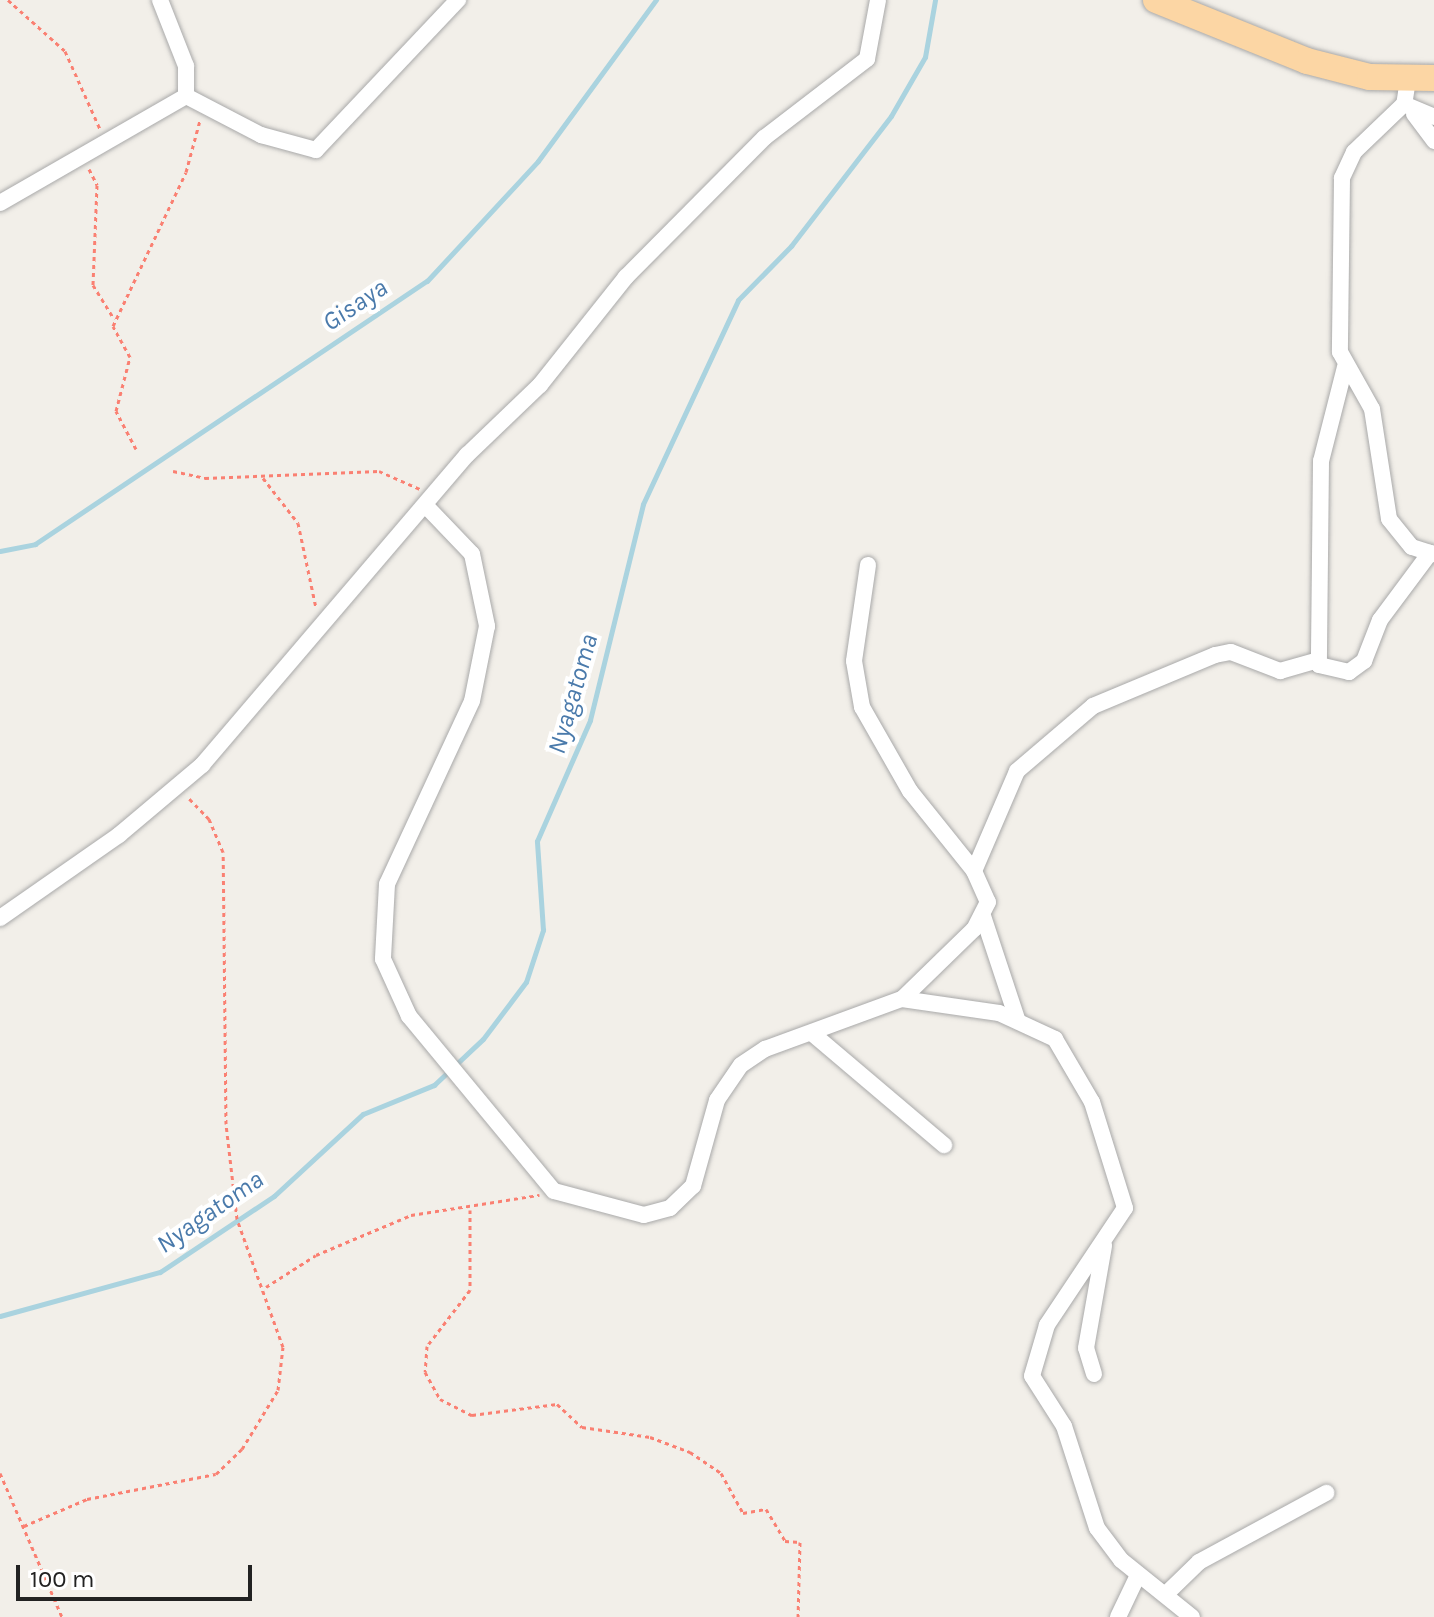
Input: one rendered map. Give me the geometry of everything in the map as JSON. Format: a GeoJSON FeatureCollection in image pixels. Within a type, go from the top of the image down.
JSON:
{"type":"FeatureCollection","features":[{"type":"Feature","properties":{"kind":"main road"},"geometry":{"type":"LineString","coordinates":[[1156,0],[1307,61],[1415,94]]}},
{"type":"Feature","properties":{"kind":"street"},"geometry":{"type":"LineString","coordinates":[[160,0],[186,66],[186,96]]}},
{"type":"Feature","properties":{"kind":"street"},"geometry":{"type":"LineString","coordinates":[[186,96],[203,109],[316,150],[458,0]]}},
{"type":"Feature","properties":{"kind":"street"},"geometry":{"type":"LineString","coordinates":[[0,918],[176,786],[320,628],[430,500],[540,385],[626,277],[764,138],[867,59],[878,0]]}},
{"type":"Feature","properties":{"kind":"street"},"geometry":{"type":"LineString","coordinates":[[1415,94],[1434,117]]}},
{"type":"Feature","properties":{"kind":"street"},"geometry":{"type":"LineString","coordinates":[[1415,94],[1434,141]]}},
{"type":"Feature","properties":{"kind":"street"},"geometry":{"type":"LineString","coordinates":[[1315,661],[1321,461],[1345,367],[1342,178],[1354,152],[1415,94]]}},
{"type":"Feature","properties":{"kind":"street"},"geometry":{"type":"LineString","coordinates":[[0,203],[76,160],[105,139],[186,96]]}},
{"type":"Feature","properties":{"kind":"street"},"geometry":{"type":"LineString","coordinates":[[974,871],[1017,771],[1093,706],[1215,655],[1231,652],[1280,671],[1315,661],[1339,672],[1364,661],[1380,620],[1432,554],[1396,535],[1389,519],[1372,409],[1345,367]]}},
{"type":"Feature","properties":{"kind":"street"},"geometry":{"type":"LineString","coordinates":[[430,500],[472,554],[487,606],[486,643],[472,701],[393,863],[383,959],[409,1016],[554,1191],[630,1213],[670,1208],[693,1186],[717,1100],[741,1065],[902,999],[983,916]]}},
{"type":"Feature","properties":{"kind":"street"},"geometry":{"type":"LineString","coordinates":[[868,565],[854,661],[862,707],[910,791],[974,871],[987,895],[983,916],[1017,1019]]}},
{"type":"Feature","properties":{"kind":"street"},"geometry":{"type":"LineString","coordinates":[[902,999],[1017,1019],[1055,1039],[1106,1138],[1125,1208],[1104,1244],[1067,1289],[1030,1367],[1064,1426],[1097,1528],[1138,1575],[1192,1617]]}},
{"type":"Feature","properties":{"kind":"street"},"geometry":{"type":"LineString","coordinates":[[813,1034],[944,1145]]}},
{"type":"Feature","properties":{"kind":"street"},"geometry":{"type":"LineString","coordinates":[[1094,1374],[1086,1348],[1104,1244]]}},
{"type":"Feature","properties":{"kind":"street"},"geometry":{"type":"LineString","coordinates":[[1166,1594],[1199,1562],[1326,1493]]}},
{"type":"Feature","properties":{"kind":"street"},"geometry":{"type":"LineString","coordinates":[[1118,1617],[1138,1575]]}},
{"type":"Feature","properties":{"kind":"path"},"geometry":{"type":"LineString","coordinates":[[8,0],[65,51],[105,139]]}},
{"type":"Feature","properties":{"kind":"path"},"geometry":{"type":"LineString","coordinates":[[115,321],[186,172],[203,109]]}},
{"type":"Feature","properties":{"kind":"path"},"geometry":{"type":"LineString","coordinates":[[76,160],[97,185],[93,285],[115,321],[130,357],[116,411],[136,449]]}},
{"type":"Feature","properties":{"kind":"path"},"geometry":{"type":"LineString","coordinates":[[173,471],[262,477],[379,471],[430,500]]}},
{"type":"Feature","properties":{"kind":"path"},"geometry":{"type":"LineString","coordinates":[[262,477],[302,535],[320,628]]}},
{"type":"Feature","properties":{"kind":"path"},"geometry":{"type":"LineString","coordinates":[[24,1526],[87,1499],[216,1474],[242,1449],[278,1390],[283,1347],[266,1287],[237,1219],[226,1124],[223,852],[209,819],[176,786]]}},
{"type":"Feature","properties":{"kind":"path"},"geometry":{"type":"LineString","coordinates":[[266,1287],[316,1255],[411,1215],[470,1210],[554,1191]]}},
{"type":"Feature","properties":{"kind":"path"},"geometry":{"type":"LineString","coordinates":[[470,1210],[470,1290],[427,1346],[425,1372],[440,1399],[472,1415],[557,1404],[582,1427],[650,1437],[690,1452],[721,1473],[743,1513],[766,1509],[785,1541],[800,1542],[798,1617]]}},
{"type":"Feature","properties":{"kind":"path"},"geometry":{"type":"LineString","coordinates":[[0,1473],[62,1617]]}},
{"type":"Feature","properties":{"kind":"waterway","name":"Gisaya"},"geometry":{"type":"LineString","coordinates":[[0,551],[35,544],[427,281],[538,161],[656,0]]}},
{"type":"Feature","properties":{"kind":"waterway","name":"Nyagatoma"},"geometry":{"type":"LineString","coordinates":[[0,1316],[160,1272],[274,1196],[363,1114],[434,1085],[483,1039],[526,982],[543,930],[537,841],[590,720],[643,504],[738,300],[791,246],[891,116],[925,57],[935,0]]}}]}
